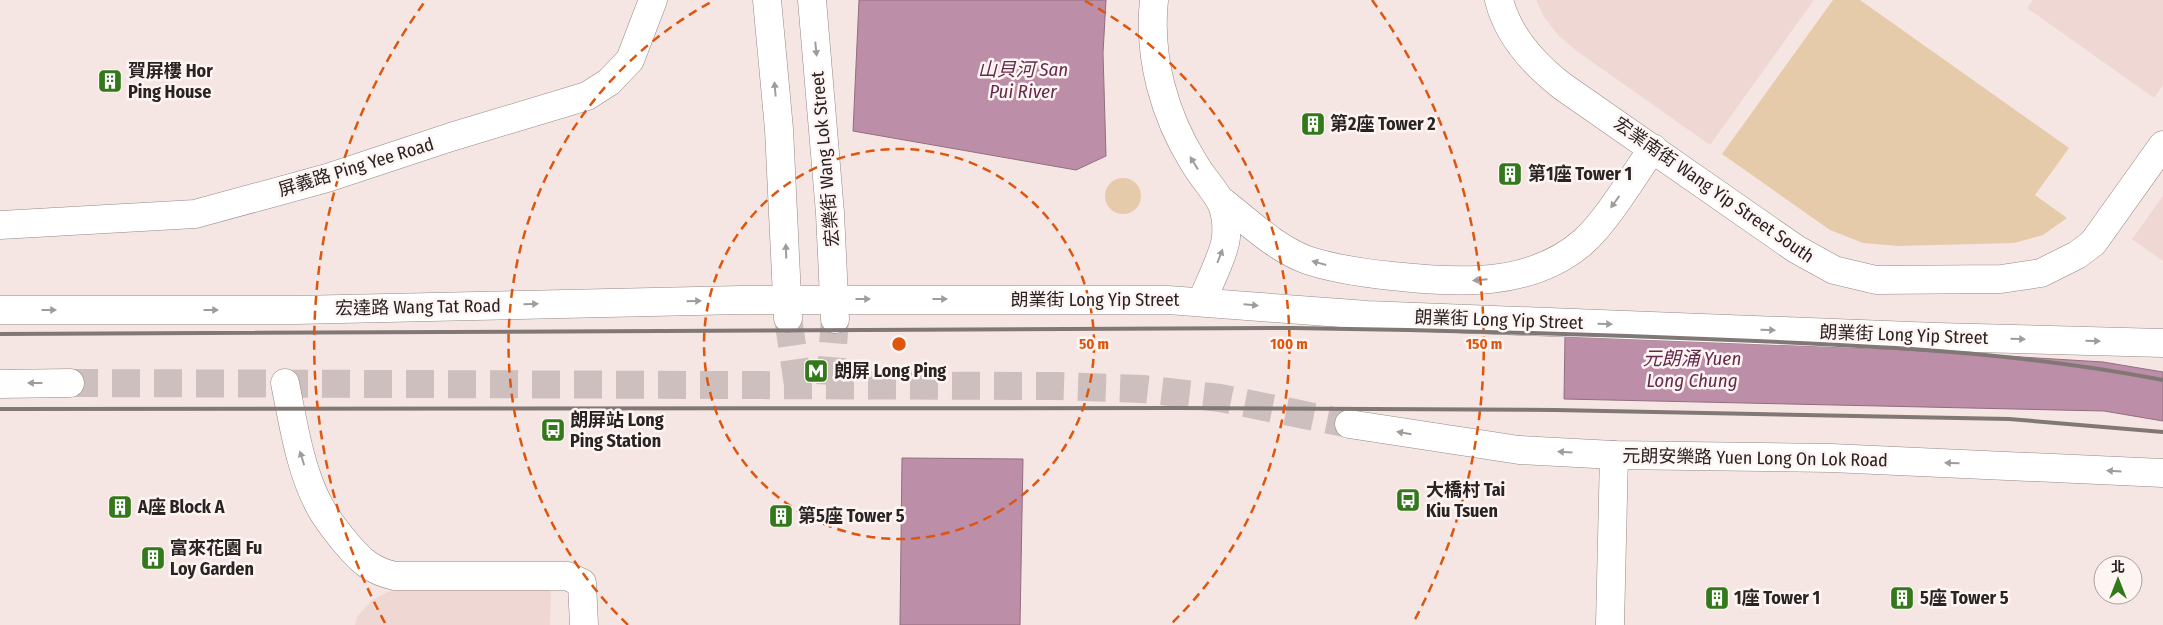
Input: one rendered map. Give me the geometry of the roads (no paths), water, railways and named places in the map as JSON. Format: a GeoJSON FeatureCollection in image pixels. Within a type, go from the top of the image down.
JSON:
{"type":"FeatureCollection","features":[{"type":"Feature","properties":{"kind":"main road","name":"屏義路 Ping Yee Road"},"geometry":{"type":"LineString","coordinates":[[0,225],[195,214],[327,178],[451,137],[588,96],[609,82],[630,60],[653,0]]}},
{"type":"Feature","properties":{"kind":"main road"},"geometry":{"type":"LineString","coordinates":[[767,0],[779,139],[788,309]]}},
{"type":"Feature","properties":{"kind":"main road","name":"宏樂街 Wang Lok Street"},"geometry":{"type":"LineString","coordinates":[[812,0],[830,213],[835,309]]}},
{"type":"Feature","properties":{"kind":"main road"},"geometry":{"type":"LineString","coordinates":[[1154,0],[1151,21],[1153,52],[1158,78],[1171,117],[1194,164],[1223,202],[1279,245],[1306,259],[1364,273],[1434,280],[1483,280],[1511,276],[1538,268],[1566,254],[1584,242],[1596,229],[1653,148]]}},
{"type":"Feature","properties":{"kind":"main road","name":"宏業南街 Wang Yip Street South"},"geometry":{"type":"LineString","coordinates":[[1499,0],[1512,32],[1529,56],[1544,72],[1796,249],[1821,264],[1854,276],[1898,281],[2021,278],[2060,265],[2077,256],[2093,242],[2163,144]]}},
{"type":"Feature","properties":{"kind":"main road"},"geometry":{"type":"LineString","coordinates":[[1202,301],[1226,238],[1223,202]]}},
{"type":"Feature","properties":{"kind":"main road","name":"朗業街 Long Yip Street"},"geometry":{"type":"LineString","coordinates":[[835,309],[1202,301],[1367,315],[1937,337],[2163,343]]}},
{"type":"Feature","properties":{"kind":"main road","name":"宏達路 Wang Tat Road"},"geometry":{"type":"LineString","coordinates":[[0,310],[835,309]]}},
{"type":"Feature","properties":{"kind":"main road"},"geometry":{"type":"LineString","coordinates":[[0,384],[70,383]]}},
{"type":"Feature","properties":{"kind":"main road"},"geometry":{"type":"LineString","coordinates":[[285,383],[301,455],[318,504],[332,526],[362,562],[378,572],[395,576],[567,576],[582,583],[584,590],[584,625]]}},
{"type":"Feature","properties":{"kind":"main road","name":"元朗安樂路 Yuen Long On Lok Road"},"geometry":{"type":"LineString","coordinates":[[1349,424],[1519,450],[1614,455],[1831,458],[2163,473]]}},
{"type":"Feature","properties":{"kind":"main road"},"geometry":{"type":"LineString","coordinates":[[1610,625],[1614,455]]}},
{"type":"Feature","properties":{"kind":"water","name":"山貝河 San Pui River"},"geometry":{"type":"Polygon","coordinates":[[[859,0],[1106,0],[1103,53],[1106,156],[1076,170],[853,131],[859,0]]]}},
{"type":"Feature","properties":{"kind":"water","name":"元朗涌 Yuen Long Chung"},"geometry":{"type":"Polygon","coordinates":[[[1565,336],[1692,337],[2103,362],[2163,372],[2163,421],[2104,411],[1564,399],[1565,336]]]}},
{"type":"Feature","properties":{"kind":"water"},"geometry":{"type":"Polygon","coordinates":[[[902,458],[1023,459],[1020,625],[900,625],[902,458]]]}},
{"type":"Feature","properties":{"kind":"tunnel"},"geometry":{"type":"LineString","coordinates":[[788,318],[798,385]]}},
{"type":"Feature","properties":{"kind":"tunnel"},"geometry":{"type":"LineString","coordinates":[[830,385],[835,319]]}},
{"type":"Feature","properties":{"kind":"tunnel"},"geometry":{"type":"LineString","coordinates":[[70,383],[1055,386],[1143,389],[1220,398],[1349,424]]}},
{"type":"Feature","properties":{"kind":"railway"},"geometry":{"type":"LineString","coordinates":[[0,334],[1292,328],[1512,332],[1894,348],[2056,363],[2163,380]]}},
{"type":"Feature","properties":{"kind":"railway"},"geometry":{"type":"LineString","coordinates":[[0,409],[1177,408],[1555,410],[2009,419],[2163,432]]}},
{"type":"Feature","properties":{"kind":"place","name":"賀屏樓 Hor Ping House"},"geometry":{"type":"Point","coordinates":[110,81]}},
{"type":"Feature","properties":{"kind":"place","name":"第2座 Tower 2"},"geometry":{"type":"Point","coordinates":[1313,124]}},
{"type":"Feature","properties":{"kind":"place","name":"第1座 Tower 1"},"geometry":{"type":"Point","coordinates":[1510,174]}},
{"type":"Feature","properties":{"kind":"place","name":"朗屏 Long Ping"},"geometry":{"type":"Point","coordinates":[816,371]}},
{"type":"Feature","properties":{"kind":"place","name":"朗屏站 Long Ping Station"},"geometry":{"type":"Point","coordinates":[553,430]}},
{"type":"Feature","properties":{"kind":"place","name":"大橋村 Tai Kiu Tsuen"},"geometry":{"type":"Point","coordinates":[1408,500]}},
{"type":"Feature","properties":{"kind":"place","name":"A座 Block A"},"geometry":{"type":"Point","coordinates":[120,507]}},
{"type":"Feature","properties":{"kind":"place","name":"第5座 Tower 5"},"geometry":{"type":"Point","coordinates":[781,516]}},
{"type":"Feature","properties":{"kind":"place","name":"富來花園 Fu Loy Garden"},"geometry":{"type":"Point","coordinates":[153,558]}},
{"type":"Feature","properties":{"kind":"place","name":"1座 Tower 1"},"geometry":{"type":"Point","coordinates":[1717,598]}},
{"type":"Feature","properties":{"kind":"place","name":"5座 Tower 5"},"geometry":{"type":"Point","coordinates":[1902,598]}}]}
